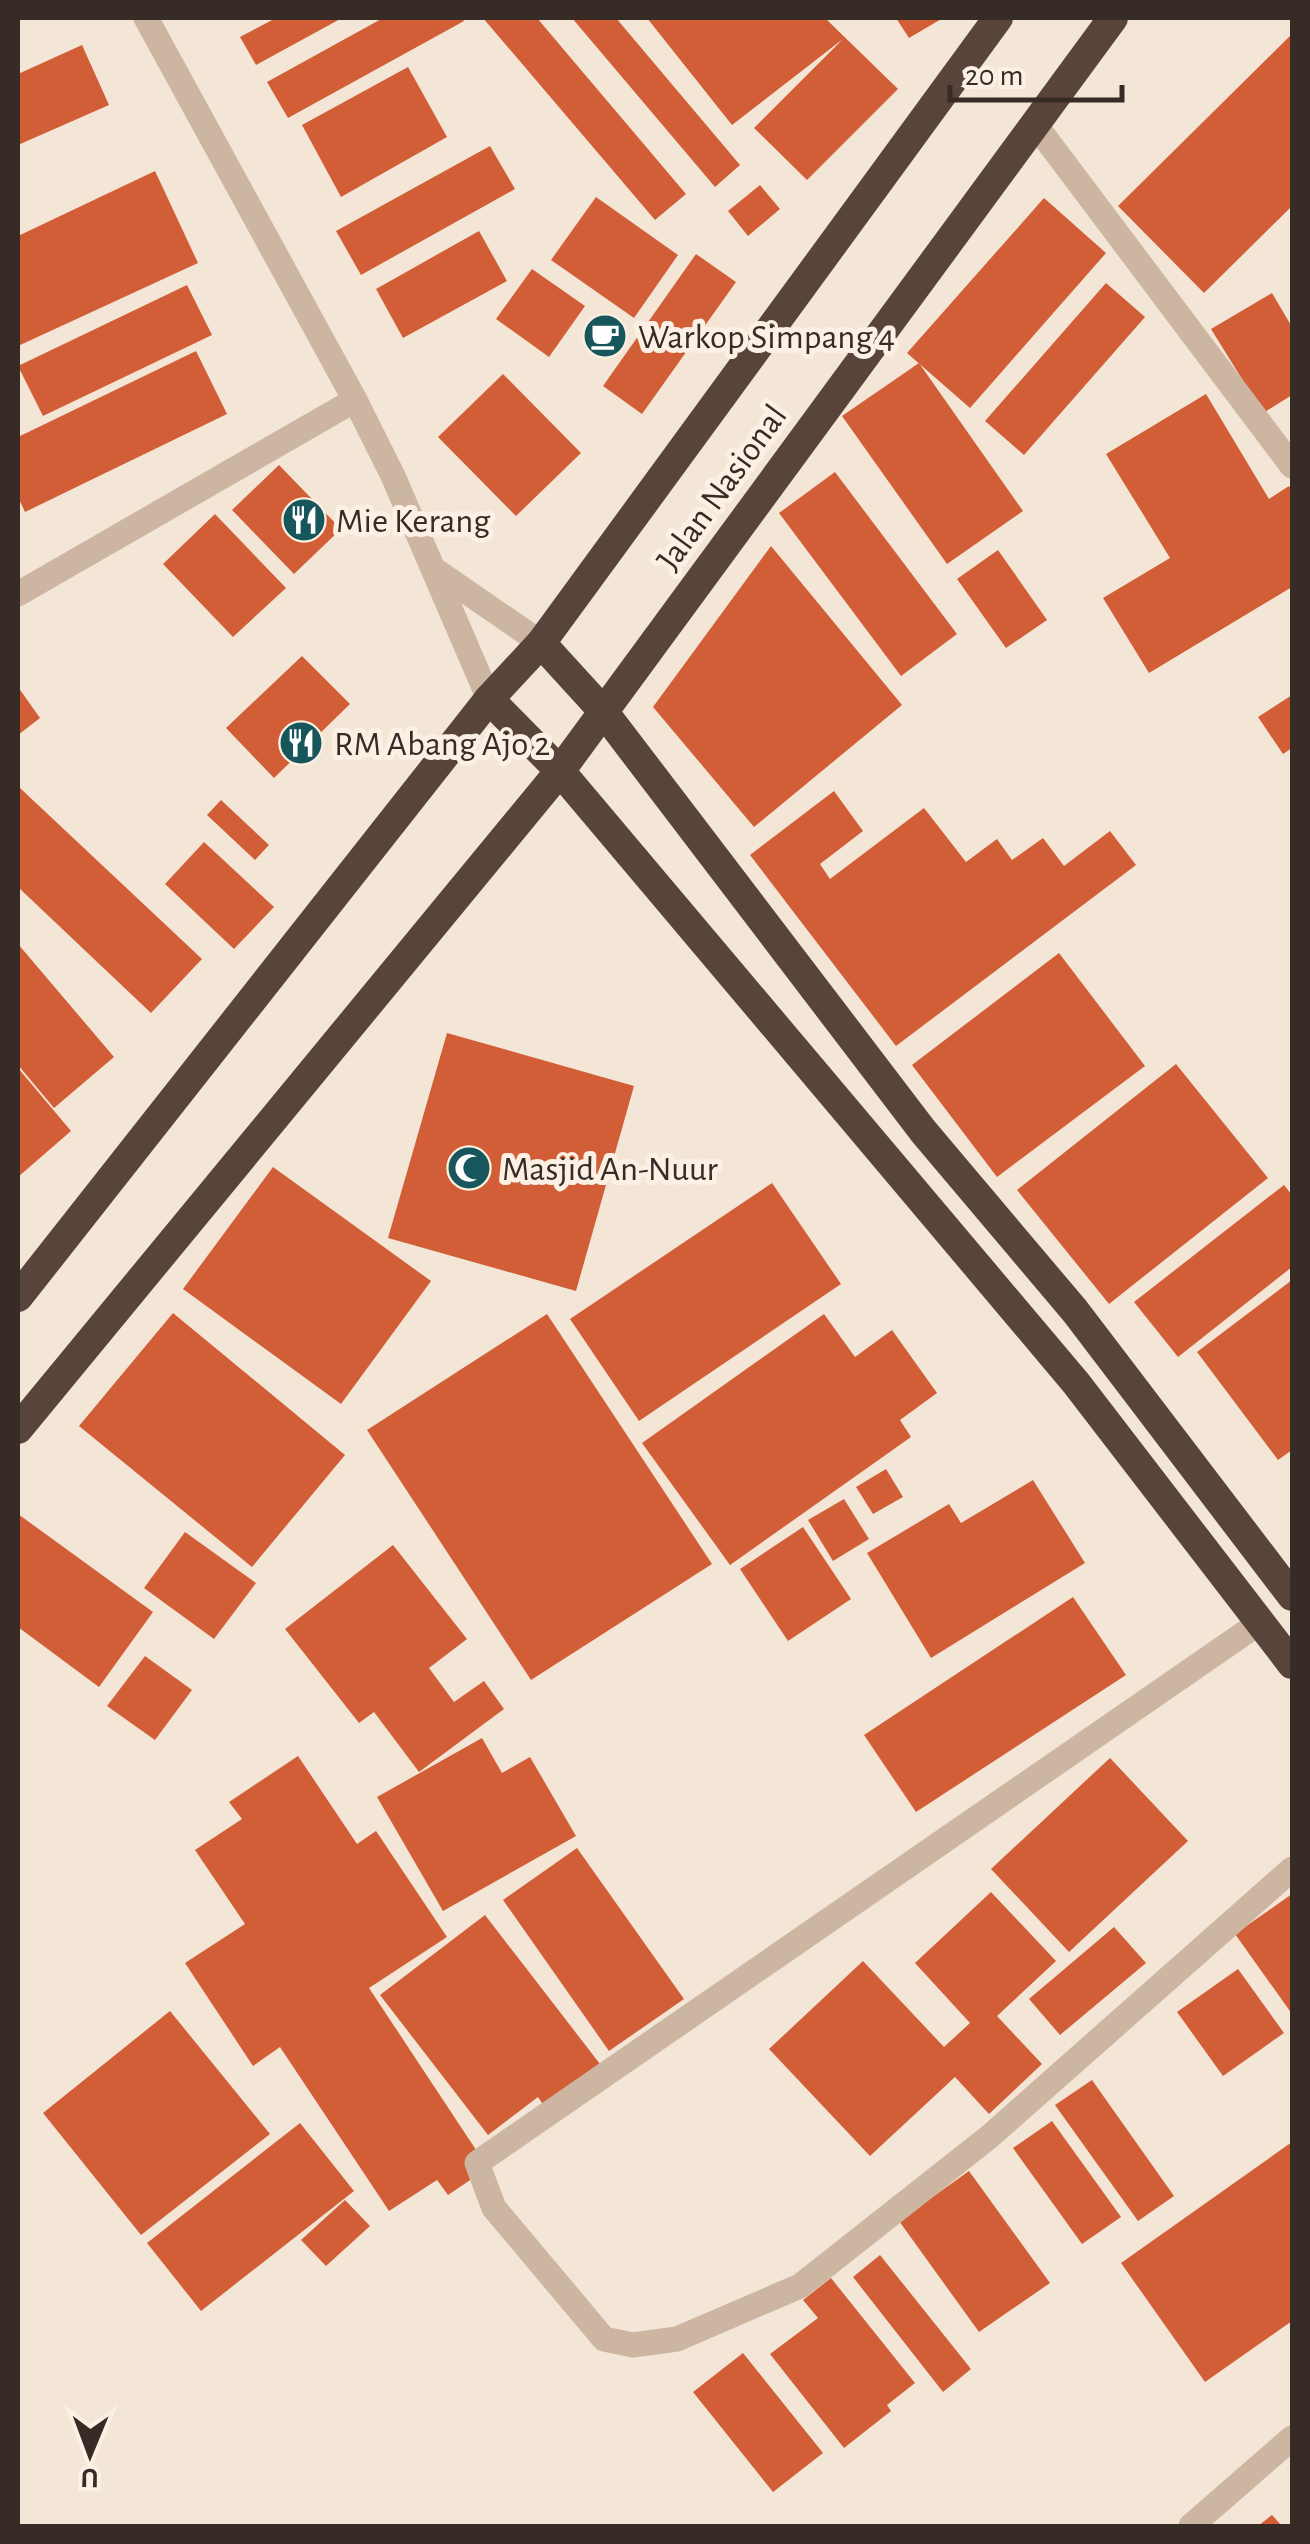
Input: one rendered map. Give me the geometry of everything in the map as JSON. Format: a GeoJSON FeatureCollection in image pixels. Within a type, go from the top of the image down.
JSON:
{"type":"FeatureCollection","features":[{"type":"Feature","properties":{"kind":"highway","name":"Jalan Nasional"},"geometry":{"type":"LineString","coordinates":[[18,1296],[489,699],[541,643],[998,18]]}},
{"type":"Feature","properties":{"kind":"highway","name":"Jalan Nasional"},"geometry":{"type":"LineString","coordinates":[[18,1429],[560,771],[1113,18]]}},
{"type":"Feature","properties":{"kind":"highway"},"geometry":{"type":"LineString","coordinates":[[541,643],[603,711],[924,1130],[1074,1311],[1292,1596]]}},
{"type":"Feature","properties":{"kind":"highway"},"geometry":{"type":"LineString","coordinates":[[489,699],[560,771],[1076,1383],[1292,1664]]}},
{"type":"Feature","properties":{"kind":"street"},"geometry":{"type":"LineString","coordinates":[[146,18],[356,400],[435,570],[489,699]]}},
{"type":"Feature","properties":{"kind":"street"},"geometry":{"type":"LineString","coordinates":[[1034,123],[1292,466]]}},
{"type":"Feature","properties":{"kind":"street"},"geometry":{"type":"LineString","coordinates":[[18,594],[356,400]]}},
{"type":"Feature","properties":{"kind":"street"},"geometry":{"type":"LineString","coordinates":[[435,570],[541,643]]}},
{"type":"Feature","properties":{"kind":"street"},"geometry":{"type":"LineString","coordinates":[[1262,1621],[477,2163],[488,2198],[604,2339],[633,2345],[677,2339],[800,2286],[989,2137],[1292,1869]]}},
{"type":"Feature","properties":{"kind":"street"},"geometry":{"type":"LineString","coordinates":[[1191,2526],[1292,2438]]}},
{"type":"Feature","properties":{"kind":"building"},"geometry":{"type":"Polygon","coordinates":[[[276,18],[342,18],[256,65],[240,37],[276,18]]]}},
{"type":"Feature","properties":{"kind":"building"},"geometry":{"type":"Polygon","coordinates":[[[383,18],[464,21],[288,118],[267,82],[383,18]]]}},
{"type":"Feature","properties":{"kind":"building"},"geometry":{"type":"Polygon","coordinates":[[[483,18],[537,18],[686,194],[655,220],[483,18]]]}},
{"type":"Feature","properties":{"kind":"building"},"geometry":{"type":"Polygon","coordinates":[[[572,18],[616,18],[740,165],[715,187],[572,18]]]}},
{"type":"Feature","properties":{"kind":"building"},"geometry":{"type":"Polygon","coordinates":[[[647,18],[825,18],[898,89],[807,180],[754,128],[843,39],[732,125],[647,18]]]}},
{"type":"Feature","properties":{"kind":"building"},"geometry":{"type":"Polygon","coordinates":[[[896,18],[943,18],[909,38],[896,18]]]}},
{"type":"Feature","properties":{"kind":"building"},"geometry":{"type":"Polygon","coordinates":[[[1292,34],[1292,206],[1204,293],[1118,206],[1292,34]]]}},
{"type":"Feature","properties":{"kind":"building"},"geometry":{"type":"Polygon","coordinates":[[[82,45],[109,105],[18,145],[18,74],[82,45]]]}},
{"type":"Feature","properties":{"kind":"building"},"geometry":{"type":"Polygon","coordinates":[[[408,67],[447,137],[341,197],[302,125],[408,67]]]}},
{"type":"Feature","properties":{"kind":"building"},"geometry":{"type":"Polygon","coordinates":[[[490,146],[515,189],[361,275],[336,231],[490,146]]]}},
{"type":"Feature","properties":{"kind":"building"},"geometry":{"type":"Polygon","coordinates":[[[155,171],[198,263],[18,346],[18,236],[155,171]]]}},
{"type":"Feature","properties":{"kind":"building"},"geometry":{"type":"Polygon","coordinates":[[[760,185],[780,209],[748,236],[728,211],[760,185]]]}},
{"type":"Feature","properties":{"kind":"building"},"geometry":{"type":"Polygon","coordinates":[[[596,197],[678,255],[634,318],[551,260],[596,197]]]}},
{"type":"Feature","properties":{"kind":"building"},"geometry":{"type":"Polygon","coordinates":[[[1044,198],[1106,253],[970,408],[907,353],[1044,198]]]}},
{"type":"Feature","properties":{"kind":"building"},"geometry":{"type":"Polygon","coordinates":[[[479,231],[507,281],[403,338],[376,289],[479,231]]]}},
{"type":"Feature","properties":{"kind":"building"},"geometry":{"type":"Polygon","coordinates":[[[696,254],[736,282],[642,414],[603,386],[696,254]]]}},
{"type":"Feature","properties":{"kind":"building"},"geometry":{"type":"Polygon","coordinates":[[[532,269],[585,306],[549,357],[496,319],[532,269]]]}},
{"type":"Feature","properties":{"kind":"building"},"geometry":{"type":"Polygon","coordinates":[[[1106,283],[1145,317],[1024,455],[985,421],[1106,283]]]}},
{"type":"Feature","properties":{"kind":"building"},"geometry":{"type":"Polygon","coordinates":[[[187,285],[212,335],[43,416],[18,366],[187,285]]]}},
{"type":"Feature","properties":{"kind":"building"},"geometry":{"type":"Polygon","coordinates":[[[1272,293],[1292,327],[1292,395],[1263,413],[1211,329],[1272,293]]]}},
{"type":"Feature","properties":{"kind":"building"},"geometry":{"type":"Polygon","coordinates":[[[196,351],[227,414],[25,512],[18,497],[18,437],[196,351]]]}},
{"type":"Feature","properties":{"kind":"building"},"geometry":{"type":"Polygon","coordinates":[[[919,363],[1023,511],[947,564],[842,416],[919,363]]]}},
{"type":"Feature","properties":{"kind":"building"},"geometry":{"type":"Polygon","coordinates":[[[503,374],[581,453],[516,516],[438,437],[503,374]]]}},
{"type":"Feature","properties":{"kind":"building"},"geometry":{"type":"Polygon","coordinates":[[[1206,394],[1269,499],[1289,486],[1292,491],[1292,587],[1149,673],[1103,598],[1170,558],[1106,454],[1206,394]]]}},
{"type":"Feature","properties":{"kind":"building"},"geometry":{"type":"Polygon","coordinates":[[[279,465],[341,529],[294,574],[232,510],[279,465]]]}},
{"type":"Feature","properties":{"kind":"building"},"geometry":{"type":"Polygon","coordinates":[[[835,472],[957,634],[901,676],[779,513],[835,472]]]}},
{"type":"Feature","properties":{"kind":"building"},"geometry":{"type":"Polygon","coordinates":[[[215,514],[286,588],[233,637],[163,564],[215,514]]]}},
{"type":"Feature","properties":{"kind":"building"},"geometry":{"type":"Polygon","coordinates":[[[771,546],[902,705],[754,827],[653,707],[771,546]]]}},
{"type":"Feature","properties":{"kind":"building"},"geometry":{"type":"Polygon","coordinates":[[[998,550],[1047,620],[1006,648],[957,579],[998,550]]]}},
{"type":"Feature","properties":{"kind":"building"},"geometry":{"type":"Polygon","coordinates":[[[302,656],[350,704],[274,778],[226,728],[302,656]]]}},
{"type":"Feature","properties":{"kind":"building"},"geometry":{"type":"Polygon","coordinates":[[[18,687],[40,718],[18,735],[18,687]]]}},
{"type":"Feature","properties":{"kind":"building"},"geometry":{"type":"Polygon","coordinates":[[[1292,695],[1292,748],[1283,754],[1258,717],[1292,695]]]}},
{"type":"Feature","properties":{"kind":"building"},"geometry":{"type":"Polygon","coordinates":[[[20,788],[202,959],[151,1013],[18,887],[20,788]]]}},
{"type":"Feature","properties":{"kind":"building"},"geometry":{"type":"Polygon","coordinates":[[[834,791],[863,831],[820,864],[830,879],[924,808],[966,862],[997,839],[1012,860],[1043,838],[1064,866],[1110,831],[1136,865],[896,1046],[750,855],[834,791]]]}},
{"type":"Feature","properties":{"kind":"building"},"geometry":{"type":"Polygon","coordinates":[[[221,800],[269,845],[255,860],[207,815],[221,800]]]}},
{"type":"Feature","properties":{"kind":"building"},"geometry":{"type":"Polygon","coordinates":[[[204,842],[274,907],[234,949],[165,884],[204,842]]]}},
{"type":"Feature","properties":{"kind":"building"},"geometry":{"type":"Polygon","coordinates":[[[18,944],[114,1057],[54,1108],[18,1065],[18,944]]]}},
{"type":"Feature","properties":{"kind":"building"},"geometry":{"type":"Polygon","coordinates":[[[1059,953],[1145,1066],[997,1177],[912,1065],[1059,953]]]}},
{"type":"Feature","properties":{"kind":"building"},"geometry":{"type":"Polygon","coordinates":[[[447,1033],[634,1086],[576,1291],[388,1238],[447,1033]]]}},
{"type":"Feature","properties":{"kind":"building"},"geometry":{"type":"Polygon","coordinates":[[[1176,1064],[1268,1178],[1109,1304],[1017,1190],[1176,1064]]]}},
{"type":"Feature","properties":{"kind":"building"},"geometry":{"type":"Polygon","coordinates":[[[18,1068],[71,1131],[18,1177],[18,1068]]]}},
{"type":"Feature","properties":{"kind":"building"},"geometry":{"type":"Polygon","coordinates":[[[273,1167],[431,1281],[341,1404],[183,1289],[273,1167]]]}},
{"type":"Feature","properties":{"kind":"building"},"geometry":{"type":"Polygon","coordinates":[[[772,1183],[841,1284],[639,1421],[570,1319],[772,1183]]]}},
{"type":"Feature","properties":{"kind":"building"},"geometry":{"type":"Polygon","coordinates":[[[1284,1185],[1292,1195],[1292,1267],[1178,1357],[1134,1302],[1284,1185]]]}},
{"type":"Feature","properties":{"kind":"building"},"geometry":{"type":"Polygon","coordinates":[[[1292,1280],[1292,1450],[1278,1460],[1197,1352],[1292,1280]]]}},
{"type":"Feature","properties":{"kind":"building"},"geometry":{"type":"Polygon","coordinates":[[[173,1313],[345,1455],[252,1567],[79,1426],[173,1313]]]}},
{"type":"Feature","properties":{"kind":"building"},"geometry":{"type":"Polygon","coordinates":[[[547,1314],[712,1564],[531,1680],[367,1430],[547,1314]]]}},
{"type":"Feature","properties":{"kind":"building"},"geometry":{"type":"Polygon","coordinates":[[[824,1314],[855,1357],[892,1330],[937,1393],[900,1420],[911,1437],[730,1565],[642,1443],[824,1314]]]}},
{"type":"Feature","properties":{"kind":"building"},"geometry":{"type":"Polygon","coordinates":[[[886,1469],[903,1497],[873,1514],[856,1487],[886,1469]]]}},
{"type":"Feature","properties":{"kind":"building"},"geometry":{"type":"Polygon","coordinates":[[[1033,1480],[1085,1563],[931,1658],[867,1553],[949,1504],[961,1523],[1033,1480]]]}},
{"type":"Feature","properties":{"kind":"building"},"geometry":{"type":"Polygon","coordinates":[[[844,1499],[869,1539],[833,1561],[808,1520],[844,1499]]]}},
{"type":"Feature","properties":{"kind":"building"},"geometry":{"type":"Polygon","coordinates":[[[18,1514],[153,1612],[99,1687],[18,1627],[18,1514]]]}},
{"type":"Feature","properties":{"kind":"building"},"geometry":{"type":"Polygon","coordinates":[[[803,1527],[851,1599],[788,1641],[740,1569],[803,1527]]]}},
{"type":"Feature","properties":{"kind":"building"},"geometry":{"type":"Polygon","coordinates":[[[185,1532],[256,1583],[214,1639],[144,1588],[185,1532]]]}},
{"type":"Feature","properties":{"kind":"building"},"geometry":{"type":"Polygon","coordinates":[[[393,1545],[467,1639],[429,1668],[454,1702],[484,1681],[504,1709],[419,1772],[374,1712],[359,1723],[285,1629],[393,1545]]]}},
{"type":"Feature","properties":{"kind":"building"},"geometry":{"type":"Polygon","coordinates":[[[1073,1597],[1126,1675],[916,1812],[864,1735],[1073,1597]]]}},
{"type":"Feature","properties":{"kind":"building"},"geometry":{"type":"Polygon","coordinates":[[[145,1656],[192,1690],[155,1740],[107,1706],[145,1656]]]}},
{"type":"Feature","properties":{"kind":"building"},"geometry":{"type":"Polygon","coordinates":[[[482,1738],[502,1773],[530,1757],[576,1836],[443,1911],[377,1797],[482,1738]]]}},
{"type":"Feature","properties":{"kind":"building"},"geometry":{"type":"Polygon","coordinates":[[[298,1756],[357,1844],[376,1831],[447,1937],[369,1988],[488,2168],[448,2195],[437,2180],[389,2211],[280,2047],[253,2066],[185,1963],[245,1924],[195,1850],[242,1819],[229,1802],[298,1756]]]}},
{"type":"Feature","properties":{"kind":"building"},"geometry":{"type":"Polygon","coordinates":[[[1110,1758],[1188,1841],[1069,1952],[991,1869],[1110,1758]]]}},
{"type":"Feature","properties":{"kind":"building"},"geometry":{"type":"Polygon","coordinates":[[[577,1848],[684,1999],[609,2051],[503,1900],[577,1848]]]}},
{"type":"Feature","properties":{"kind":"building"},"geometry":{"type":"Polygon","coordinates":[[[991,1892],[1056,1961],[997,2016],[1042,2064],[989,2114],[955,2077],[870,2156],[769,2049],[863,1961],[944,2047],[970,2023],[915,1963],[991,1892]]]}},
{"type":"Feature","properties":{"kind":"building"},"geometry":{"type":"Polygon","coordinates":[[[1292,1894],[1292,2014],[1235,1934],[1292,1894]]]}},
{"type":"Feature","properties":{"kind":"building"},"geometry":{"type":"Polygon","coordinates":[[[485,1915],[600,2064],[544,2106],[538,2097],[488,2135],[380,1995],[485,1915]]]}},
{"type":"Feature","properties":{"kind":"building"},"geometry":{"type":"Polygon","coordinates":[[[1114,1927],[1146,1963],[1060,2035],[1029,1999],[1114,1927]]]}},
{"type":"Feature","properties":{"kind":"building"},"geometry":{"type":"Polygon","coordinates":[[[1238,1969],[1284,2033],[1223,2076],[1177,2012],[1238,1969]]]}},
{"type":"Feature","properties":{"kind":"building"},"geometry":{"type":"Polygon","coordinates":[[[170,2011],[270,2134],[141,2235],[43,2113],[170,2011]]]}},
{"type":"Feature","properties":{"kind":"building"},"geometry":{"type":"Polygon","coordinates":[[[1092,2080],[1174,2196],[1138,2221],[1055,2105],[1092,2080]]]}},
{"type":"Feature","properties":{"kind":"building"},"geometry":{"type":"Polygon","coordinates":[[[1052,2121],[1121,2217],[1082,2244],[1013,2148],[1052,2121]]]}},
{"type":"Feature","properties":{"kind":"building"},"geometry":{"type":"Polygon","coordinates":[[[300,2123],[354,2191],[201,2311],[147,2243],[300,2123]]]}},
{"type":"Feature","properties":{"kind":"building"},"geometry":{"type":"Polygon","coordinates":[[[1292,2142],[1292,2321],[1205,2382],[1121,2263],[1292,2142]]]}},
{"type":"Feature","properties":{"kind":"building"},"geometry":{"type":"Polygon","coordinates":[[[969,2171],[1050,2283],[979,2332],[899,2221],[969,2171]]]}},
{"type":"Feature","properties":{"kind":"building"},"geometry":{"type":"Polygon","coordinates":[[[345,2200],[370,2226],[326,2266],[301,2240],[345,2200]]]}},
{"type":"Feature","properties":{"kind":"building"},"geometry":{"type":"Polygon","coordinates":[[[880,2255],[971,2369],[943,2392],[853,2277],[880,2255]]]}},
{"type":"Feature","properties":{"kind":"building"},"geometry":{"type":"Polygon","coordinates":[[[831,2278],[915,2383],[887,2405],[891,2411],[844,2448],[770,2354],[818,2318],[803,2300],[831,2278]]]}},
{"type":"Feature","properties":{"kind":"building"},"geometry":{"type":"Polygon","coordinates":[[[743,2353],[823,2453],[773,2492],[693,2392],[743,2353]]]}},
{"type":"Feature","properties":{"kind":"building"},"geometry":{"type":"Polygon","coordinates":[[[1272,2515],[1282,2526],[1258,2526],[1272,2515]]]}},
{"type":"Feature","properties":{"kind":"place","name":"Warkop Simpang 4"},"geometry":{"type":"Point","coordinates":[605,336]}},
{"type":"Feature","properties":{"kind":"place","name":"Mie Kerang"},"geometry":{"type":"Point","coordinates":[304,520]}},
{"type":"Feature","properties":{"kind":"place","name":"RM Abang Ajo 2"},"geometry":{"type":"Point","coordinates":[301,743]}},
{"type":"Feature","properties":{"kind":"place","name":"Masjid An-Nuur"},"geometry":{"type":"Point","coordinates":[469,1168]}}]}
